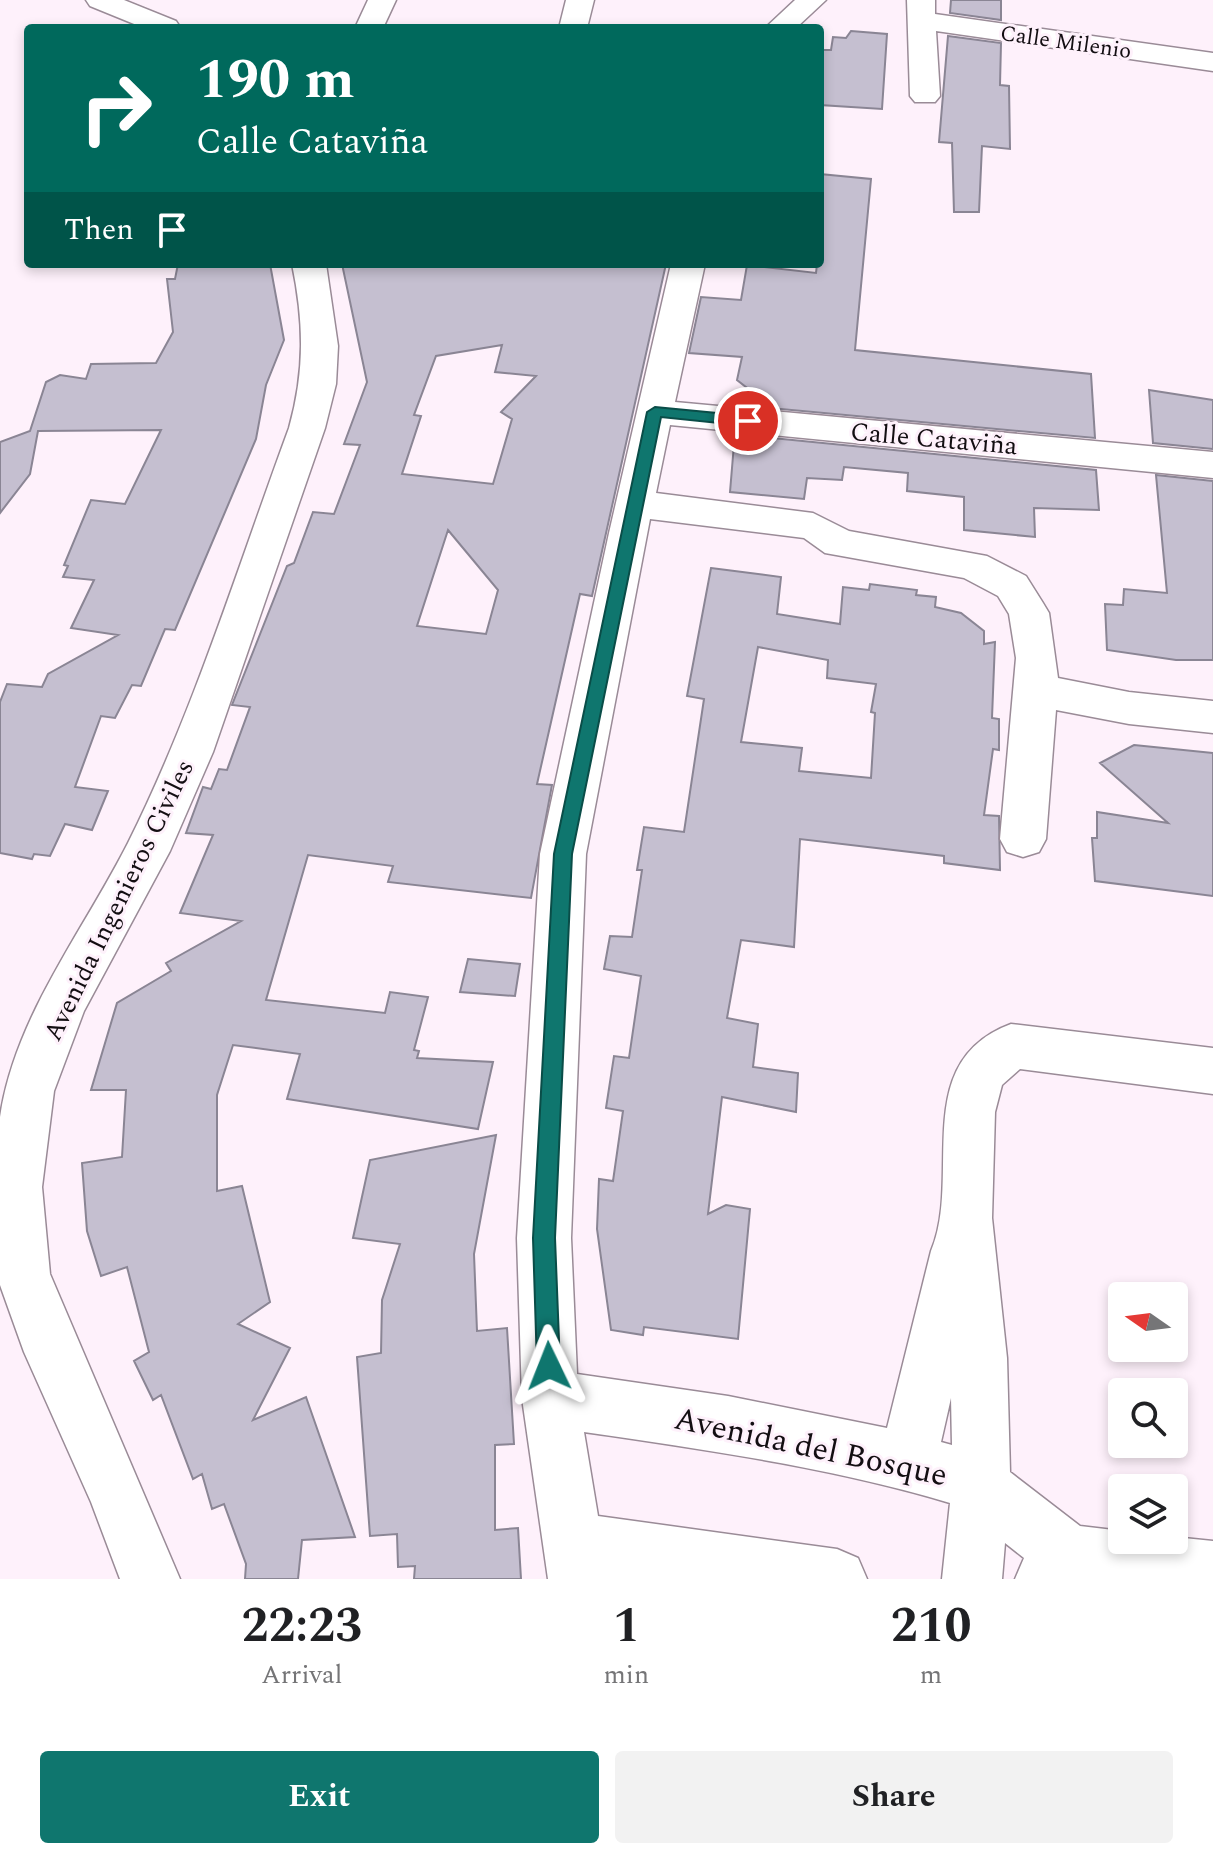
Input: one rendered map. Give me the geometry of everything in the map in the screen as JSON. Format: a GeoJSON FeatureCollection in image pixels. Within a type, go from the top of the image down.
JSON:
{"type":"FeatureCollection","features":[{"type":"Feature","properties":{"kind":"street"},"geometry":{"type":"LineString","coordinates":[[100,0],[159,24]]}},
{"type":"Feature","properties":{"kind":"street"},"geometry":{"type":"LineString","coordinates":[[371,24],[382,0]]}},
{"type":"Feature","properties":{"kind":"street"},"geometry":{"type":"LineString","coordinates":[[574,24],[580,0]]}},
{"type":"Feature","properties":{"kind":"street"},"geometry":{"type":"LineString","coordinates":[[784,24],[812,0]]}},
{"type":"Feature","properties":{"kind":"street"},"geometry":{"type":"LineString","coordinates":[[920,10],[925,96]]}},
{"type":"Feature","properties":{"kind":"street","name":"Calle Milenio"},"geometry":{"type":"LineString","coordinates":[[920,10],[1213,62]]}},
{"type":"Feature","properties":{"kind":"street","name":"Avenida Ingenieros Civiles"},"geometry":{"type":"LineString","coordinates":[[150,1579],[116,1492],[52,1352],[23,1274],[16,1187],[29,1091],[62,1005],[147,851],[191,752],[307,428],[320,385],[324,343],[310,268]]}},
{"type":"Feature","properties":{"kind":"street"},"geometry":{"type":"LineString","coordinates":[[687,268],[631,518],[563,854],[544,1238],[550,1398],[576,1561],[837,1579]]}},
{"type":"Feature","properties":{"kind":"street","name":"Calle Cataviña"},"geometry":{"type":"LineString","coordinates":[[655,412],[1213,465]]}},
{"type":"Feature","properties":{"kind":"street"},"geometry":{"type":"LineString","coordinates":[[631,518],[811,554],[839,543],[973,566],[1012,586],[1029,613],[1037,658],[1037,690],[1023,839]]}},
{"type":"Feature","properties":{"kind":"street"},"geometry":{"type":"LineString","coordinates":[[1037,690],[1129,708],[1213,717]]}},
{"type":"Feature","properties":{"kind":"street"},"geometry":{"type":"LineString","coordinates":[[972,1579],[981,1486],[979,1358],[966,1218],[970,1112],[980,1073],[1011,1046],[1213,1071]]}},
{"type":"Feature","properties":{"kind":"street"},"geometry":{"type":"LineString","coordinates":[[908,1461],[966,1218]]}},
{"type":"Feature","properties":{"kind":"street","name":"Avenida del Bosque"},"geometry":{"type":"LineString","coordinates":[[550,1398],[728,1425],[908,1461],[981,1486],[1064,1571]]}},
{"type":"Feature","properties":{"kind":"street"},"geometry":{"type":"LineString","coordinates":[[1064,1571],[1213,1571]]}},
{"type":"Feature","properties":{"kind":"building"},"geometry":{"type":"Polygon","coordinates":[[[951,0],[1001,0],[1001,20],[950,13],[951,0]]]}},
{"type":"Feature","properties":{"kind":"building"},"geometry":{"type":"Polygon","coordinates":[[[851,31],[887,34],[882,109],[824,105],[824,50],[831,50],[833,37],[846,38],[851,31]]]}},
{"type":"Feature","properties":{"kind":"building"},"geometry":{"type":"Polygon","coordinates":[[[948,36],[1001,43],[1000,85],[1009,86],[1010,149],[982,146],[979,212],[954,212],[952,143],[939,142],[948,36]]]}},
{"type":"Feature","properties":{"kind":"building"},"geometry":{"type":"Polygon","coordinates":[[[824,174],[871,179],[855,350],[1091,374],[1095,438],[759,407],[760,398],[737,380],[742,357],[689,353],[701,297],[741,300],[746,268],[816,273],[817,268],[824,268],[824,174]]]}},
{"type":"Feature","properties":{"kind":"building"},"geometry":{"type":"Polygon","coordinates":[[[177,268],[271,268],[284,340],[266,385],[256,439],[175,630],[165,629],[141,686],[132,685],[115,718],[101,716],[75,787],[108,791],[92,830],[65,824],[50,856],[34,854],[32,859],[0,853],[0,702],[7,684],[42,687],[48,674],[118,635],[71,628],[94,580],[63,577],[68,566],[64,565],[91,500],[125,504],[161,430],[38,431],[30,474],[0,513],[0,442],[30,431],[46,382],[60,375],[86,379],[91,364],[156,363],[173,332],[167,279],[175,279],[177,268]]]}},
{"type":"Feature","properties":{"kind":"building"},"geometry":{"type":"Polygon","coordinates":[[[343,268],[665,268],[592,596],[580,594],[537,784],[552,785],[531,898],[388,882],[393,866],[308,855],[266,1000],[385,1013],[390,992],[428,997],[414,1050],[419,1051],[417,1058],[493,1062],[478,1129],[287,1099],[300,1054],[233,1045],[217,1095],[217,1191],[242,1186],[270,1302],[238,1324],[290,1348],[253,1420],[306,1397],[355,1537],[302,1540],[298,1579],[245,1579],[246,1564],[224,1504],[212,1509],[202,1474],[193,1479],[161,1395],[153,1400],[134,1361],[149,1352],[127,1267],[101,1276],[87,1231],[82,1163],[122,1157],[126,1090],[91,1090],[117,1003],[171,971],[166,963],[241,921],[180,913],[213,835],[186,833],[203,787],[211,789],[219,769],[227,770],[250,707],[232,705],[287,566],[294,563],[313,512],[334,514],[360,445],[344,444],[367,382],[343,268]],[[502,345],[436,356],[414,415],[421,416],[402,474],[493,484],[512,419],[501,412],[536,376],[495,372],[502,345]],[[448,530],[417,626],[486,634],[498,590],[448,530]]]}},
{"type":"Feature","properties":{"kind":"building"},"geometry":{"type":"Polygon","coordinates":[[[1149,390],[1213,400],[1213,449],[1153,443],[1149,390]]]}},
{"type":"Feature","properties":{"kind":"building"},"geometry":{"type":"Polygon","coordinates":[[[753,436],[1096,470],[1099,510],[1034,508],[1035,537],[964,530],[964,497],[907,491],[908,473],[844,467],[842,480],[807,478],[804,499],[730,492],[734,444],[752,446],[753,436]]]}},
{"type":"Feature","properties":{"kind":"building"},"geometry":{"type":"Polygon","coordinates":[[[1156,475],[1213,481],[1213,660],[1176,660],[1107,650],[1105,604],[1123,605],[1124,589],[1167,593],[1156,475]]]}},
{"type":"Feature","properties":{"kind":"building"},"geometry":{"type":"Polygon","coordinates":[[[711,568],[781,577],[777,614],[840,624],[843,587],[869,590],[870,584],[917,590],[916,595],[936,597],[935,607],[961,613],[984,631],[984,644],[995,642],[992,718],[999,719],[999,750],[993,749],[984,815],[999,816],[1000,870],[944,863],[944,856],[800,839],[794,947],[741,940],[727,1018],[758,1024],[753,1067],[798,1073],[796,1112],[722,1097],[708,1214],[726,1205],[750,1209],[738,1339],[644,1327],[643,1335],[611,1330],[597,1229],[599,1179],[613,1181],[623,1111],[606,1108],[614,1056],[629,1058],[641,976],[604,969],[610,936],[632,937],[642,870],[637,870],[644,827],[684,832],[704,699],[687,696],[711,568]],[[758,647],[741,742],[802,748],[799,771],[871,778],[875,713],[871,712],[876,684],[827,678],[828,660],[758,647]]]}},
{"type":"Feature","properties":{"kind":"building"},"geometry":{"type":"Polygon","coordinates":[[[1134,745],[1213,753],[1213,896],[1095,881],[1092,838],[1097,838],[1097,812],[1168,823],[1100,763],[1134,745]]]}},
{"type":"Feature","properties":{"kind":"building"},"geometry":{"type":"Polygon","coordinates":[[[468,959],[520,964],[515,996],[460,992],[468,959]]]}},
{"type":"Feature","properties":{"kind":"building"},"geometry":{"type":"Polygon","coordinates":[[[496,1135],[474,1254],[477,1331],[507,1328],[514,1444],[495,1445],[495,1530],[518,1528],[521,1579],[414,1579],[415,1566],[398,1567],[397,1534],[370,1536],[357,1357],[381,1353],[382,1300],[400,1244],[353,1238],[370,1160],[496,1135]]]}},
{"type":"Feature","properties":{"kind":"route"},"geometry":{"type":"LineString","coordinates":[[549,1366],[544,1238],[563,854],[628,533],[655,412],[748,421]]}}]}
